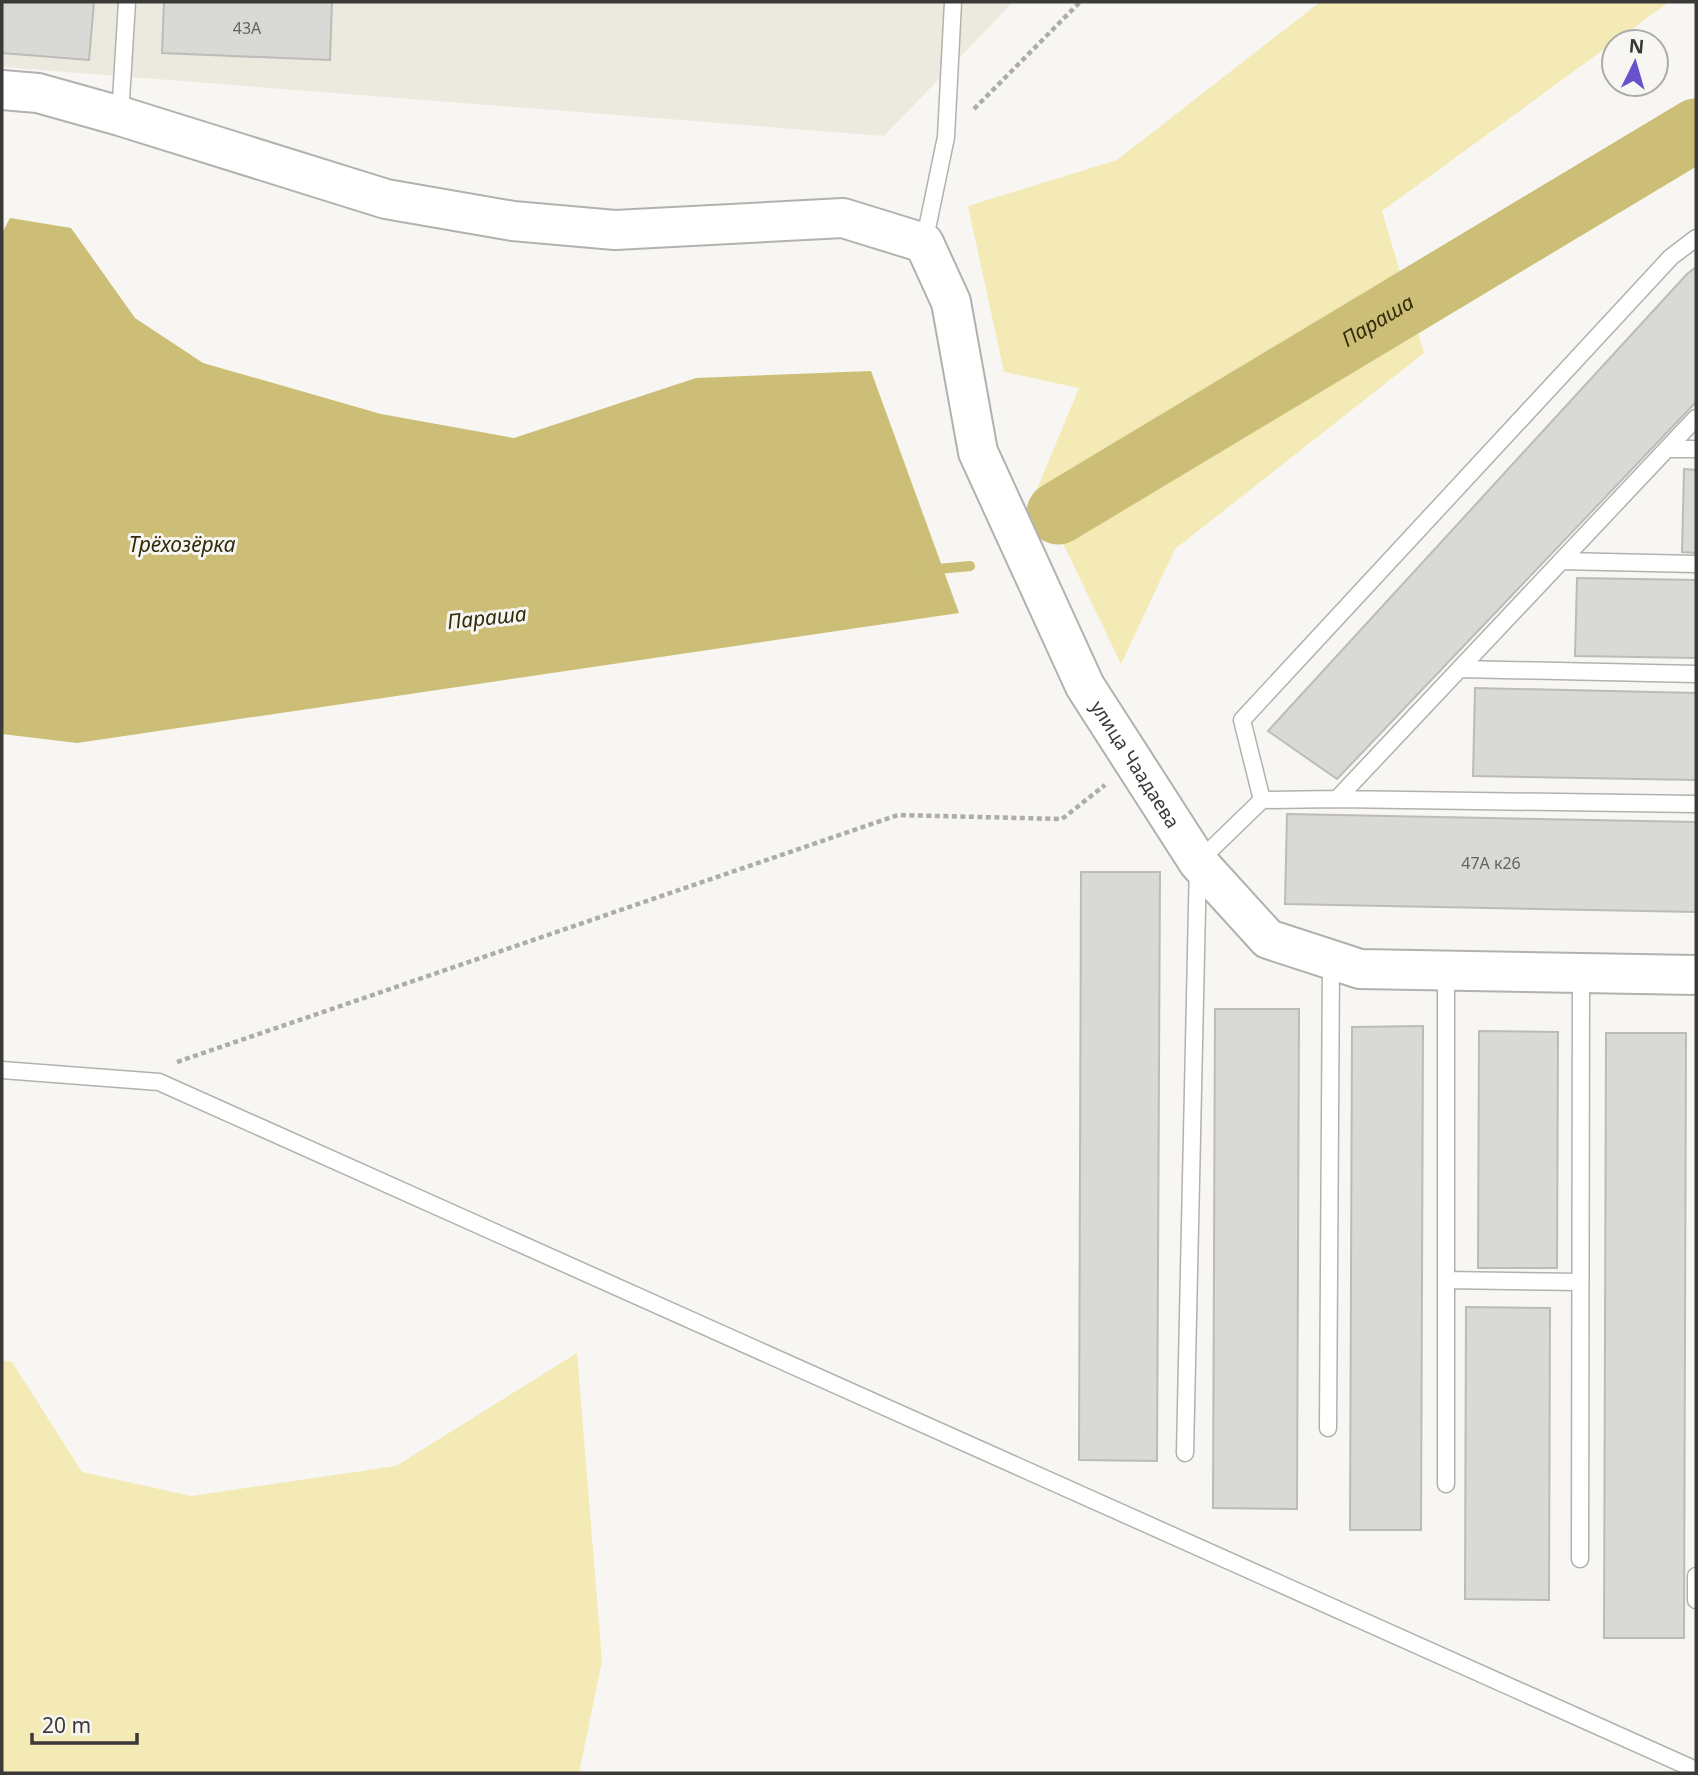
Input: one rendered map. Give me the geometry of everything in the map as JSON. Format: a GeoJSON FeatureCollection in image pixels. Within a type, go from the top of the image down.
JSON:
{"type":"FeatureCollection","features":[{"type":"Feature","properties":{"kind":"street"},"geometry":{"type":"LineString","coordinates":[[2,90],[38,93],[120,116],[386,199],[513,221],[615,230],[843,218],[925,243]]}},
{"type":"Feature","properties":{"kind":"street","name":"улица Чаадаева"},"geometry":{"type":"LineString","coordinates":[[925,243],[951,302],[978,452],[1085,686],[1198,862],[1268,939],[1360,970],[1696,975]]}},
{"type":"Feature","properties":{"kind":"lane"},"geometry":{"type":"LineString","coordinates":[[120,116],[127,2]]}},
{"type":"Feature","properties":{"kind":"lane"},"geometry":{"type":"LineString","coordinates":[[925,243],[946,136],[953,2]]}},
{"type":"Feature","properties":{"kind":"lane"},"geometry":{"type":"LineString","coordinates":[[1262,800],[1242,720],[1671,257],[1696,238]]}},
{"type":"Feature","properties":{"kind":"lane"},"geometry":{"type":"LineString","coordinates":[[1337,799],[1696,418]]}},
{"type":"Feature","properties":{"kind":"lane"},"geometry":{"type":"LineString","coordinates":[[1668,449],[1696,450]]}},
{"type":"Feature","properties":{"kind":"lane"},"geometry":{"type":"LineString","coordinates":[[1561,561],[1696,564]]}},
{"type":"Feature","properties":{"kind":"lane"},"geometry":{"type":"LineString","coordinates":[[1460,669],[1696,674]]}},
{"type":"Feature","properties":{"kind":"lane"},"geometry":{"type":"LineString","coordinates":[[1185,1453],[1198,862],[1262,800],[1696,804]]}},
{"type":"Feature","properties":{"kind":"lane"},"geometry":{"type":"LineString","coordinates":[[1328,1428],[1331,960]]}},
{"type":"Feature","properties":{"kind":"lane"},"geometry":{"type":"LineString","coordinates":[[1446,971],[1446,1484]]}},
{"type":"Feature","properties":{"kind":"lane"},"geometry":{"type":"LineString","coordinates":[[1580,1559],[1581,973]]}},
{"type":"Feature","properties":{"kind":"lane"},"geometry":{"type":"LineString","coordinates":[[2,1070],[159,1082],[1696,1770]]}},
{"type":"Feature","properties":{"kind":"lane"},"geometry":{"type":"LineString","coordinates":[[1446,1280],[1580,1282]]}},
{"type":"Feature","properties":{"kind":"lane"},"geometry":{"type":"LineString","coordinates":[[1696,1576],[1696,1600]]}},
{"type":"Feature","properties":{"kind":"path"},"geometry":{"type":"LineString","coordinates":[[946,136],[1080,2]]}},
{"type":"Feature","properties":{"kind":"path"},"geometry":{"type":"LineString","coordinates":[[169,1065],[898,815],[1062,820],[1134,763]]}},
{"type":"Feature","properties":{"kind":"shaded area"},"geometry":{"type":"Polygon","coordinates":[[[2,2],[1013,2],[884,136],[2,67],[2,2]]]}},
{"type":"Feature","properties":{"kind":"shaded area"},"geometry":{"type":"Polygon","coordinates":[[[1320,2],[1669,2],[1633,28],[1600,28],[1600,52],[1382,211],[1424,353],[1175,549],[1121,664],[1037,489],[1079,388],[1004,372],[968,206],[1117,160],[1320,2]]]}},
{"type":"Feature","properties":{"kind":"shaded area"},"geometry":{"type":"Polygon","coordinates":[[[577,1353],[602,1661],[579,1773],[2,1773],[2,1360],[12,1362],[82,1472],[191,1496],[396,1466],[577,1353]]]}},
{"type":"Feature","properties":{"kind":"water","name":"Трёхозёрка"},"geometry":{"type":"Polygon","coordinates":[[[10,218],[71,228],[135,318],[203,363],[381,414],[514,438],[696,378],[871,371],[959,613],[77,743],[2,734],[2,233],[10,218]]]}},
{"type":"Feature","properties":{"kind":"building"},"geometry":{"type":"Polygon","coordinates":[[[2,2],[94,2],[89,60],[2,53],[2,2]]]}},
{"type":"Feature","properties":{"kind":"building"},"geometry":{"type":"Polygon","coordinates":[[[164,2],[332,2],[330,60],[162,53],[164,2]]]}},
{"type":"Feature","properties":{"kind":"building"},"geometry":{"type":"Polygon","coordinates":[[[1696,267],[1696,402],[1337,779],[1268,731],[1687,274],[1696,267]]]}},
{"type":"Feature","properties":{"kind":"building"},"geometry":{"type":"Polygon","coordinates":[[[1684,469],[1696,470],[1696,553],[1682,552],[1684,469]]]}},
{"type":"Feature","properties":{"kind":"building"},"geometry":{"type":"Polygon","coordinates":[[[1577,578],[1696,580],[1696,658],[1575,656],[1577,578]]]}},
{"type":"Feature","properties":{"kind":"building"},"geometry":{"type":"Polygon","coordinates":[[[1475,688],[1696,693],[1696,780],[1473,776],[1475,688]]]}},
{"type":"Feature","properties":{"kind":"building"},"geometry":{"type":"Polygon","coordinates":[[[1287,814],[1696,822],[1696,912],[1285,904],[1287,814]]]}},
{"type":"Feature","properties":{"kind":"building"},"geometry":{"type":"Polygon","coordinates":[[[1081,872],[1160,872],[1157,1461],[1079,1460],[1081,872]]]}},
{"type":"Feature","properties":{"kind":"building"},"geometry":{"type":"Polygon","coordinates":[[[1215,1009],[1299,1009],[1297,1509],[1213,1508],[1215,1009]]]}},
{"type":"Feature","properties":{"kind":"building"},"geometry":{"type":"Polygon","coordinates":[[[1423,1026],[1421,1530],[1350,1530],[1352,1027],[1423,1026]]]}},
{"type":"Feature","properties":{"kind":"building"},"geometry":{"type":"Polygon","coordinates":[[[1479,1031],[1558,1032],[1557,1268],[1478,1268],[1479,1031]]]}},
{"type":"Feature","properties":{"kind":"building"},"geometry":{"type":"Polygon","coordinates":[[[1606,1033],[1686,1033],[1684,1638],[1604,1638],[1606,1033]]]}},
{"type":"Feature","properties":{"kind":"building"},"geometry":{"type":"Polygon","coordinates":[[[1466,1307],[1550,1308],[1549,1600],[1465,1599],[1466,1307]]]}},
{"type":"Feature","properties":{"kind":"waterway","name":"Параша"},"geometry":{"type":"LineString","coordinates":[[1058,513],[1696,130]]}},
{"type":"Feature","properties":{"kind":"waterway","name":"Параша"},"geometry":{"type":"LineString","coordinates":[[928,570],[970,566]]}}]}
